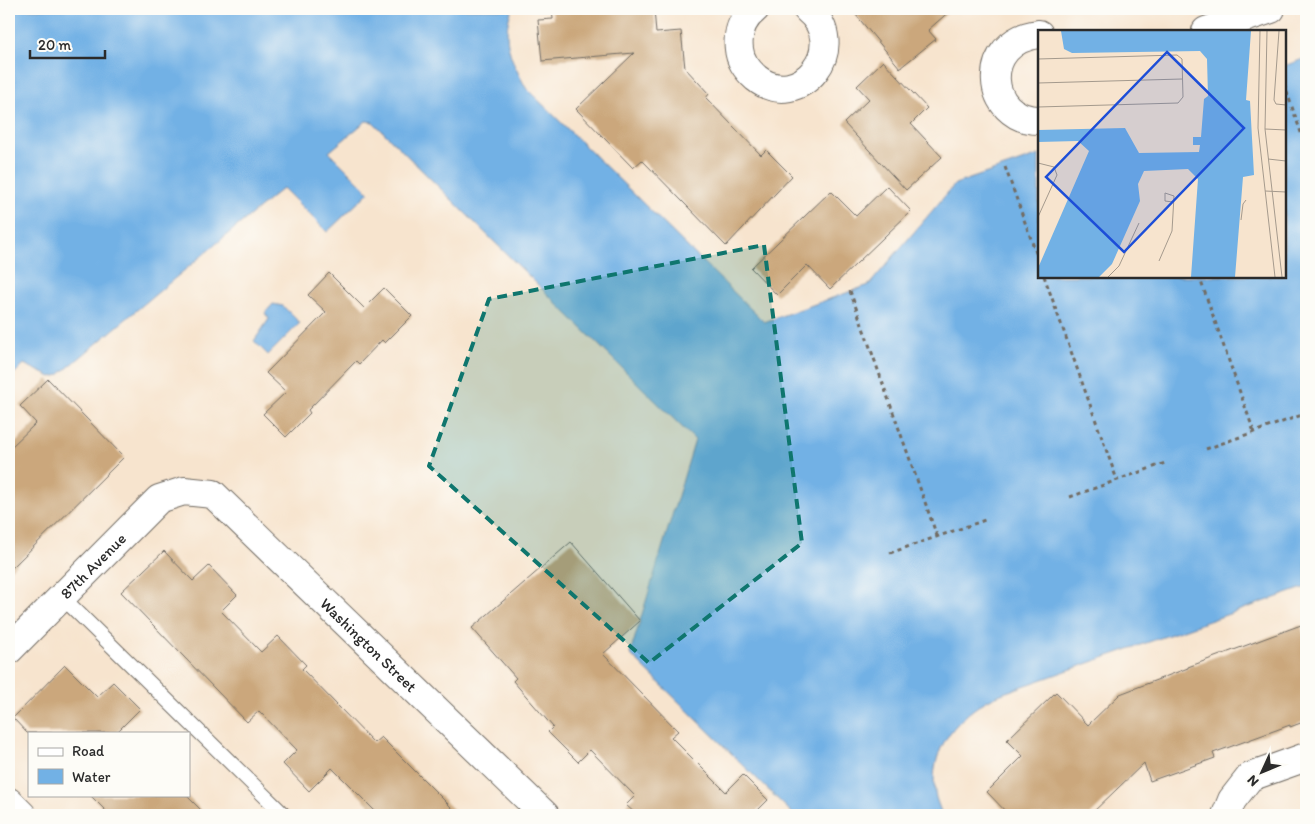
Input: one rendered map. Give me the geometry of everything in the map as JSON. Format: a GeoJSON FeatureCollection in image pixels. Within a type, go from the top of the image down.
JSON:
{"type":"FeatureCollection","features":[{"type":"Feature","properties":{"kind":"street"},"geometry":{"type":"LineString","coordinates":[[754,9],[743,23],[738,39],[740,56],[748,72],[761,82],[778,87],[795,85],[810,77],[821,64],[826,48],[824,30],[815,15],[807,9]]}},
{"type":"Feature","properties":{"kind":"street"},"geometry":{"type":"LineString","coordinates":[[1209,30],[1271,9]]}},
{"type":"Feature","properties":{"kind":"street"},"geometry":{"type":"LineString","coordinates":[[1038,34],[1022,37],[1009,45],[999,58],[995,74],[997,89],[1004,103],[1016,114],[1031,120],[1038,120]]}},
{"type":"Feature","properties":{"kind":"street","name":"87th Avenue"},"geometry":{"type":"LineString","coordinates":[[9,650],[159,499],[184,491]]}},
{"type":"Feature","properties":{"kind":"street","name":"Washington Street"},"geometry":{"type":"LineString","coordinates":[[184,491],[213,494],[545,815]]}},
{"type":"Feature","properties":{"kind":"street"},"geometry":{"type":"LineString","coordinates":[[1226,815],[1232,800],[1250,777],[1306,757]]}},
{"type":"Feature","properties":{"kind":"street"},"geometry":{"type":"LineString","coordinates":[[9,802],[22,815]]}},
{"type":"Feature","properties":{"kind":"lane"},"geometry":{"type":"LineString","coordinates":[[62,596],[284,815]]}},
{"type":"Feature","properties":{"kind":"path"},"geometry":{"type":"LineString","coordinates":[[1285,87],[1306,147]]}},
{"type":"Feature","properties":{"kind":"path"},"geometry":{"type":"LineString","coordinates":[[1005,167],[1038,258]]}},
{"type":"Feature","properties":{"kind":"path"},"geometry":{"type":"LineString","coordinates":[[1045,278],[1117,480]]}},
{"type":"Feature","properties":{"kind":"path"},"geometry":{"type":"LineString","coordinates":[[1199,278],[1254,432]]}},
{"type":"Feature","properties":{"kind":"path"},"geometry":{"type":"LineString","coordinates":[[850,291],[937,536]]}},
{"type":"Feature","properties":{"kind":"path"},"geometry":{"type":"LineString","coordinates":[[1206,449],[1302,415]]}},
{"type":"Feature","properties":{"kind":"path"},"geometry":{"type":"LineString","coordinates":[[1070,497],[1165,464]]}},
{"type":"Feature","properties":{"kind":"path"},"geometry":{"type":"LineString","coordinates":[[890,553],[985,520]]}},
{"type":"Feature","properties":{"kind":"highlighted area"},"geometry":{"type":"Polygon","coordinates":[[[764,245],[802,543],[649,663],[429,466],[489,299],[764,245]]]}},
{"type":"Feature","properties":{"kind":"water"},"geometry":{"type":"Polygon","coordinates":[[[9,9],[512,9],[507,40],[512,59],[526,88],[764,322],[869,285],[955,184],[1038,155],[1038,278],[1285,278],[1285,66],[1306,58],[1306,587],[1006,692],[986,701],[963,718],[946,739],[940,751],[934,778],[936,796],[942,815],[794,815],[630,654],[695,440],[373,122],[366,121],[329,152],[369,192],[327,232],[283,188],[59,375],[51,377],[24,364],[9,379],[9,9]]]}},
{"type":"Feature","properties":{"kind":"water"},"geometry":{"type":"Polygon","coordinates":[[[273,304],[283,306],[300,323],[268,355],[254,341],[269,319],[265,313],[273,304]]]}},
{"type":"Feature","properties":{"kind":"building"},"geometry":{"type":"Polygon","coordinates":[[[552,9],[654,9],[656,33],[681,31],[685,68],[709,94],[706,98],[761,155],[766,150],[792,176],[726,246],[642,160],[633,168],[576,109],[634,53],[542,61],[538,20],[553,19],[552,9]]]}},
{"type":"Feature","properties":{"kind":"building"},"geometry":{"type":"Polygon","coordinates":[[[851,9],[952,9],[928,30],[936,39],[900,68],[851,9]]]}},
{"type":"Feature","properties":{"kind":"building"},"geometry":{"type":"Polygon","coordinates":[[[883,61],[927,108],[911,124],[942,157],[906,190],[844,123],[869,99],[857,86],[883,61]]]}},
{"type":"Feature","properties":{"kind":"building"},"geometry":{"type":"Polygon","coordinates":[[[887,186],[911,211],[830,289],[807,265],[777,295],[751,268],[831,191],[856,216],[887,186]]]}},
{"type":"Feature","properties":{"kind":"building"},"geometry":{"type":"Polygon","coordinates":[[[329,273],[364,308],[384,288],[412,316],[385,343],[382,340],[359,364],[356,361],[308,410],[310,413],[286,437],[263,414],[286,392],[266,373],[326,312],[308,295],[329,273]]]}},
{"type":"Feature","properties":{"kind":"building"},"geometry":{"type":"Polygon","coordinates":[[[48,379],[124,457],[9,571],[9,449],[36,423],[20,406],[48,379]]]}},
{"type":"Feature","properties":{"kind":"building"},"geometry":{"type":"Polygon","coordinates":[[[571,542],[640,621],[603,654],[678,731],[671,737],[726,792],[743,775],[768,800],[753,815],[637,815],[626,805],[635,796],[590,750],[578,762],[548,732],[553,727],[513,681],[516,678],[472,628],[571,542]]]}},
{"type":"Feature","properties":{"kind":"building"},"geometry":{"type":"Polygon","coordinates":[[[164,551],[193,581],[209,566],[237,595],[221,611],[261,652],[278,636],[306,665],[302,669],[374,743],[381,737],[459,815],[379,815],[332,768],[309,791],[283,764],[297,750],[259,711],[247,722],[121,592],[164,551]]]}},
{"type":"Feature","properties":{"kind":"building"},"geometry":{"type":"Polygon","coordinates":[[[1301,625],[1306,643],[1306,721],[1213,753],[1215,758],[1150,781],[1144,763],[1090,815],[1009,815],[987,792],[1023,756],[1007,740],[1056,692],[1088,725],[1120,694],[1301,625]]]}},
{"type":"Feature","properties":{"kind":"building"},"geometry":{"type":"Polygon","coordinates":[[[65,665],[97,697],[113,682],[140,709],[117,732],[27,733],[13,718],[65,665]]]}},
{"type":"Feature","properties":{"kind":"building"},"geometry":{"type":"Polygon","coordinates":[[[91,796],[187,796],[206,815],[110,815],[91,796]]]}}]}
